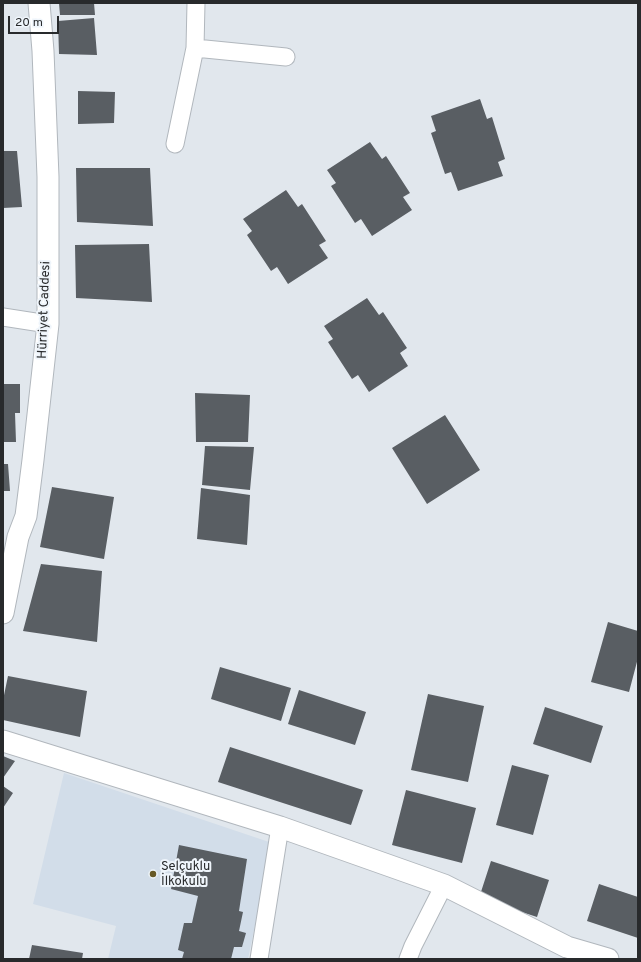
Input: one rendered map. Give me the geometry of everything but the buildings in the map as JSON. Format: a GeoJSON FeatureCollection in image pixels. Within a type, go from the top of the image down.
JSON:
{"type":"FeatureCollection","features":[{"type":"Feature","properties":{"kind":"street","name":"Hürriyet Caddesi"},"geometry":{"type":"LineString","coordinates":[[3,613],[18,537],[26,516],[48,324],[48,177],[43,51],[39,3]]}},
{"type":"Feature","properties":{"kind":"street"},"geometry":{"type":"LineString","coordinates":[[175,144],[194,48],[196,3]]}},
{"type":"Feature","properties":{"kind":"street"},"geometry":{"type":"LineString","coordinates":[[194,48],[286,57]]}},
{"type":"Feature","properties":{"kind":"street"},"geometry":{"type":"LineString","coordinates":[[3,317],[48,324]]}},
{"type":"Feature","properties":{"kind":"street"},"geometry":{"type":"LineString","coordinates":[[3,741],[280,827],[444,885],[567,947],[608,959]]}},
{"type":"Feature","properties":{"kind":"street"},"geometry":{"type":"LineString","coordinates":[[259,959],[280,827]]}},
{"type":"Feature","properties":{"kind":"street"},"geometry":{"type":"LineString","coordinates":[[408,959],[444,885]]}},
{"type":"Feature","properties":{"kind":"shaded area","name":"Selçuklu İlkokulu"},"geometry":{"type":"Polygon","coordinates":[[[64,773],[272,843],[248,959],[108,959],[116,926],[33,904],[64,773]]]}},
{"type":"Feature","properties":{"kind":"place","name":"Selçuklu İlkokulu"},"geometry":{"type":"Point","coordinates":[153,874]}}]}
